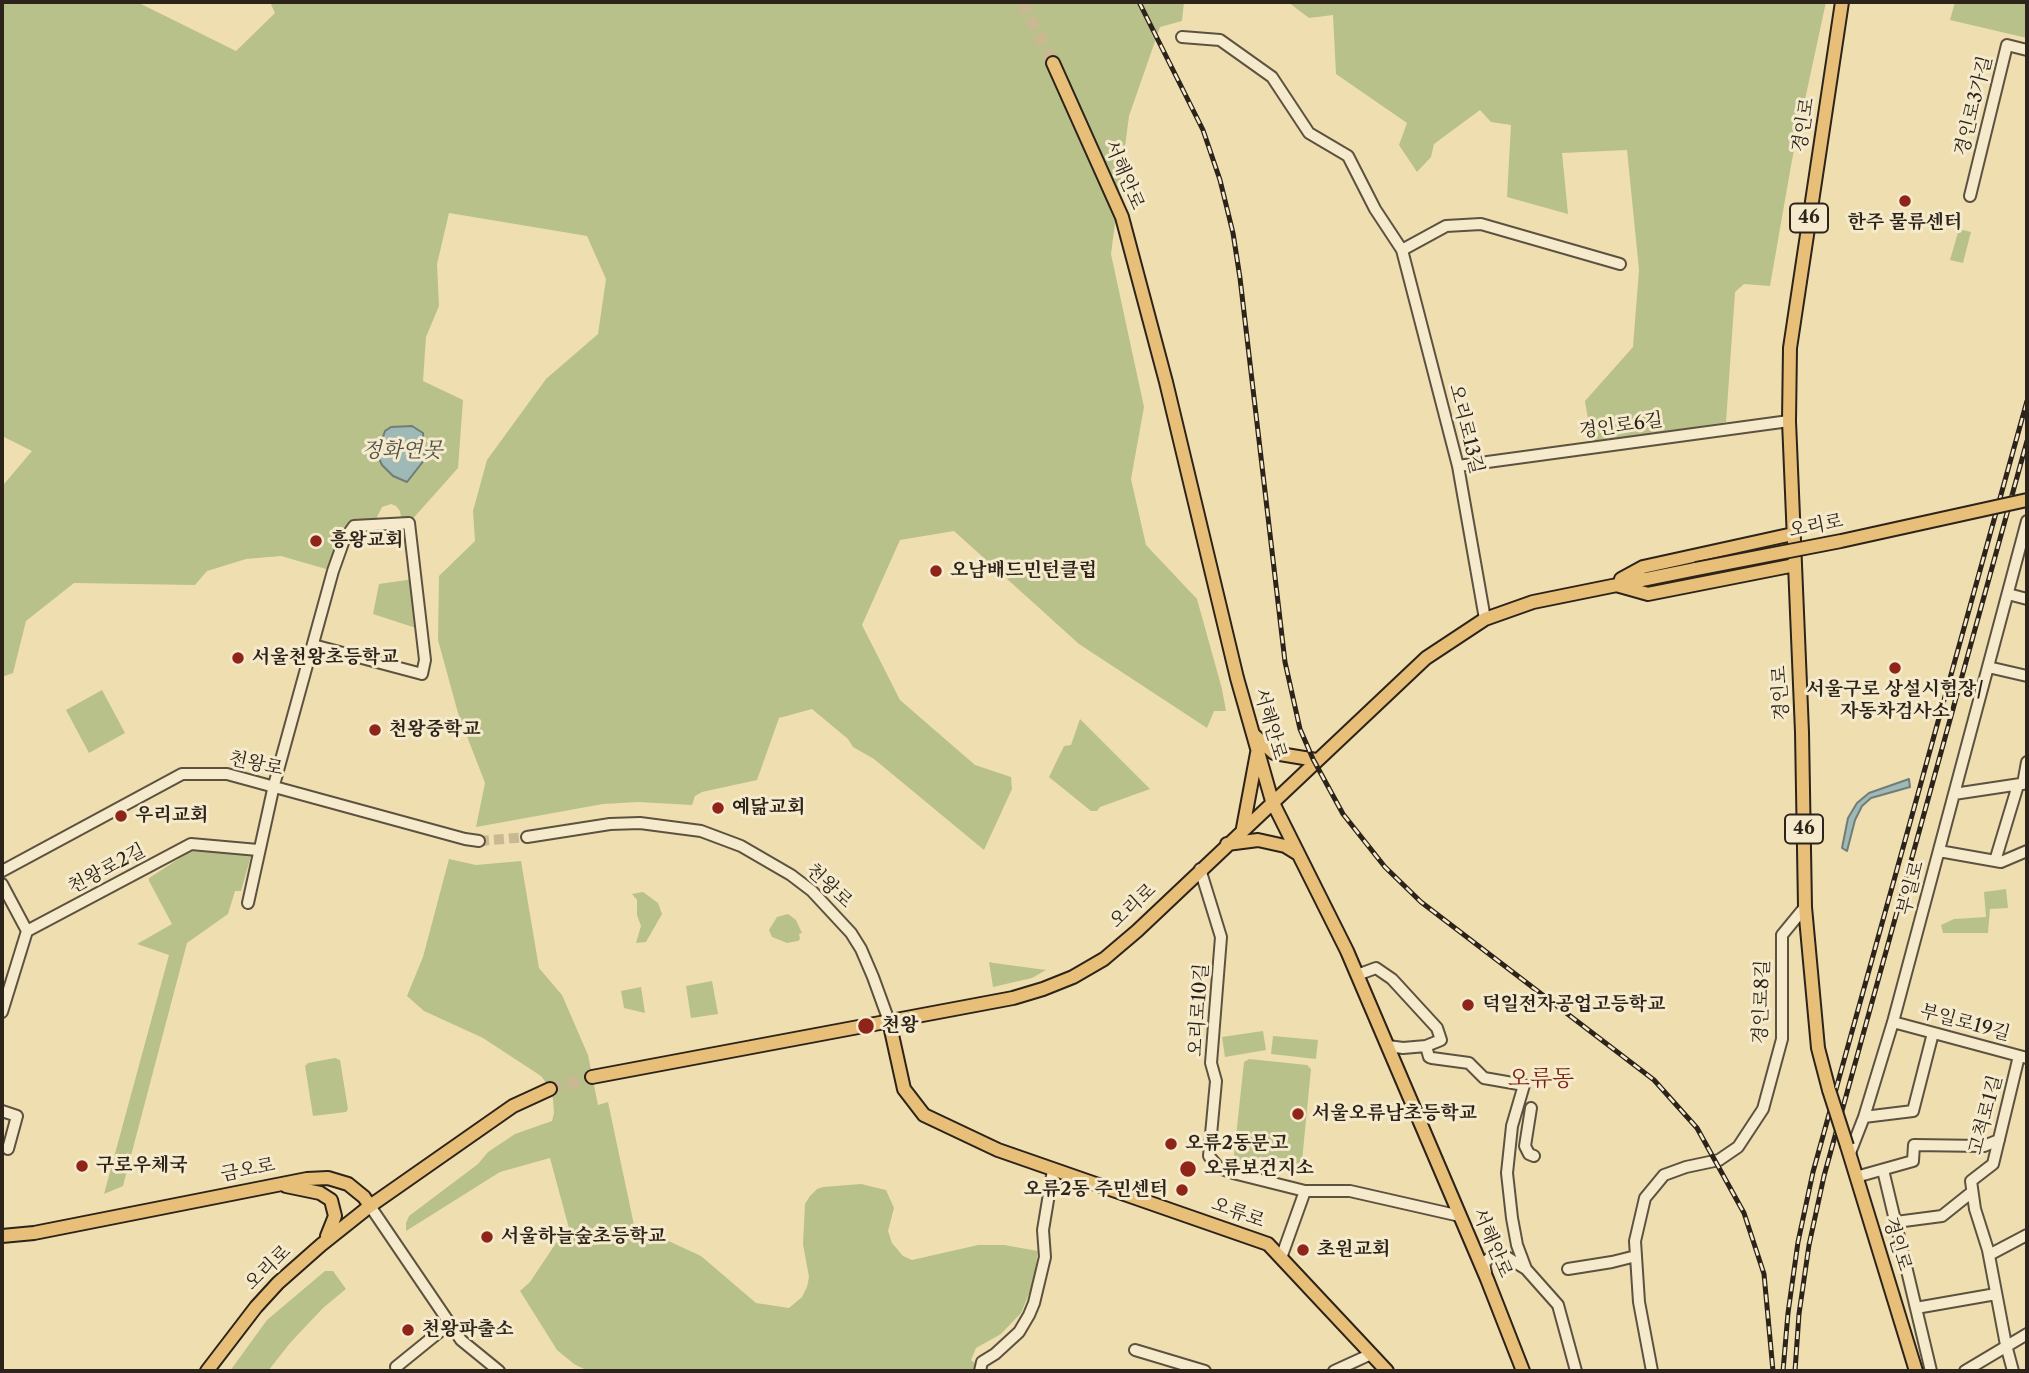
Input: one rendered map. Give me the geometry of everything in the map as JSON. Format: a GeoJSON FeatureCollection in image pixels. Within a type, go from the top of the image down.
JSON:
{"type":"FeatureCollection","features":[{"type":"Feature","properties":{"kind":"main road","name":"경인로"},"geometry":{"type":"LineString","coordinates":[[1842,2],[1790,336],[1789,421],[1802,732],[1805,907],[1818,1048],[1916,1371]]}},
{"type":"Feature","properties":{"kind":"main road","name":"서해안로"},"geometry":{"type":"LineString","coordinates":[[1053,63],[1122,217],[1166,382],[1237,678],[1272,802],[1357,975],[1487,1279],[1523,1371]]}},
{"type":"Feature","properties":{"kind":"main road","name":"오리로"},"geometry":{"type":"LineString","coordinates":[[592,1077],[1013,998],[1073,977],[1104,959],[1137,930],[1426,658],[1485,619],[1533,602],[1612,584],[1841,541],[2027,500]]}},
{"type":"Feature","properties":{"kind":"main road","name":"오리로"},"geometry":{"type":"LineString","coordinates":[[1612,584],[1643,567],[1793,534]]}},
{"type":"Feature","properties":{"kind":"main road","name":"오리로"},"geometry":{"type":"LineString","coordinates":[[1612,584],[1648,594],[1794,565]]}},
{"type":"Feature","properties":{"kind":"main road"},"geometry":{"type":"LineString","coordinates":[[1253,735],[1274,753],[1316,760]]}},
{"type":"Feature","properties":{"kind":"main road"},"geometry":{"type":"LineString","coordinates":[[1243,829],[1257,750]]}},
{"type":"Feature","properties":{"kind":"main road"},"geometry":{"type":"LineString","coordinates":[[1226,845],[1258,840],[1284,846],[1298,854]]}},
{"type":"Feature","properties":{"kind":"main road","name":"오류로"},"geometry":{"type":"LineString","coordinates":[[889,1021],[904,1089],[917,1109],[965,1135],[1054,1170],[1268,1244],[1369,1355],[1387,1371]]}},
{"type":"Feature","properties":{"kind":"main road","name":"오리로"},"geometry":{"type":"LineString","coordinates":[[207,1371],[256,1307],[278,1283],[321,1245],[370,1206],[513,1106],[550,1089]]}},
{"type":"Feature","properties":{"kind":"main road","name":"금오로"},"geometry":{"type":"LineString","coordinates":[[2,1236],[34,1233],[274,1184],[318,1178],[338,1181],[357,1190],[370,1206]]}},
{"type":"Feature","properties":{"kind":"main road"},"geometry":{"type":"LineString","coordinates":[[274,1184],[320,1193],[331,1200],[335,1208],[334,1223],[321,1245]]}},
{"type":"Feature","properties":{"kind":"street"},"geometry":{"type":"LineString","coordinates":[[1841,16],[1849,2]]}},
{"type":"Feature","properties":{"kind":"street","name":"오리로13길"},"geometry":{"type":"LineString","coordinates":[[1182,37],[1220,40],[1272,77],[1308,133],[1348,156],[1375,209],[1402,250],[1458,466],[1485,619]]}},
{"type":"Feature","properties":{"kind":"street","name":"경인로3가길"},"geometry":{"type":"LineString","coordinates":[[1970,196],[2007,45],[2027,50]]}},
{"type":"Feature","properties":{"kind":"street"},"geometry":{"type":"LineString","coordinates":[[1402,250],[1446,226],[1481,225],[1620,264]]}},
{"type":"Feature","properties":{"kind":"street","name":"경인로6길"},"geometry":{"type":"LineString","coordinates":[[1458,466],[1789,421]]}},
{"type":"Feature","properties":{"kind":"street","name":"부일로"},"geometry":{"type":"LineString","coordinates":[[1848,1149],[1864,1117],[1893,1022],[2008,594],[2022,560],[2027,521]]}},
{"type":"Feature","properties":{"kind":"street"},"geometry":{"type":"LineString","coordinates":[[248,903],[274,785],[333,571],[344,540],[354,526],[409,523],[425,660],[422,674],[313,645]]}},
{"type":"Feature","properties":{"kind":"street"},"geometry":{"type":"LineString","coordinates":[[2008,594],[2027,599]]}},
{"type":"Feature","properties":{"kind":"street"},"geometry":{"type":"LineString","coordinates":[[1988,667],[2027,676]]}},
{"type":"Feature","properties":{"kind":"street"},"geometry":{"type":"LineString","coordinates":[[1995,861],[2023,784],[2027,762]]}},
{"type":"Feature","properties":{"kind":"street","name":"천왕로"},"geometry":{"type":"LineString","coordinates":[[2,871],[182,774],[228,774],[479,841]]}},
{"type":"Feature","properties":{"kind":"street"},"geometry":{"type":"LineString","coordinates":[[1954,793],[2023,784]]}},
{"type":"Feature","properties":{"kind":"street","name":"천왕로"},"geometry":{"type":"LineString","coordinates":[[527,836],[639,822],[701,831],[741,846],[791,875],[812,891],[850,933],[861,949],[889,1021]]}},
{"type":"Feature","properties":{"kind":"street","name":"천왕로2길"},"geometry":{"type":"LineString","coordinates":[[27,931],[191,844],[258,850]]}},
{"type":"Feature","properties":{"kind":"street"},"geometry":{"type":"LineString","coordinates":[[1939,851],[2001,862],[2027,851]]}},
{"type":"Feature","properties":{"kind":"street","name":"오리로10길"},"geometry":{"type":"LineString","coordinates":[[1200,869],[1222,937],[1211,1063],[1216,1080],[1209,1156],[1219,1168],[1233,1174],[1305,1191]]}},
{"type":"Feature","properties":{"kind":"street"},"geometry":{"type":"LineString","coordinates":[[2,884],[27,931],[2,1012]]}},
{"type":"Feature","properties":{"kind":"street","name":"경인로8길"},"geometry":{"type":"LineString","coordinates":[[1652,1371],[1639,1302],[1635,1241],[1645,1198],[1664,1175],[1719,1160],[1738,1147],[1763,1109],[1782,1038],[1783,935],[1805,907]]}},
{"type":"Feature","properties":{"kind":"street"},"geometry":{"type":"LineString","coordinates":[[1357,975],[1376,968],[1392,979],[1437,1028],[1441,1040],[1426,1046],[1388,1046]]}},
{"type":"Feature","properties":{"kind":"street","name":"부일로19길"},"geometry":{"type":"LineString","coordinates":[[1893,1022],[2023,1057]]}},
{"type":"Feature","properties":{"kind":"street"},"geometry":{"type":"LineString","coordinates":[[1864,1117],[1913,1111],[1933,1033]]}},
{"type":"Feature","properties":{"kind":"street"},"geometry":{"type":"LineString","coordinates":[[1426,1046],[1429,1057],[1469,1063],[1484,1078],[1524,1085],[1512,1126],[1507,1173],[1514,1230],[1526,1269]]}},
{"type":"Feature","properties":{"kind":"street","name":"고척로1길"},"geometry":{"type":"LineString","coordinates":[[1972,1192],[1971,1181],[1993,1164],[2023,1057]]}},
{"type":"Feature","properties":{"kind":"street"},"geometry":{"type":"LineString","coordinates":[[1531,1108],[1525,1146],[1529,1154],[1534,1156]]}},
{"type":"Feature","properties":{"kind":"street"},"geometry":{"type":"LineString","coordinates":[[2,1111],[17,1116],[8,1149]]}},
{"type":"Feature","properties":{"kind":"street"},"geometry":{"type":"LineString","coordinates":[[1856,1177],[1913,1161],[1914,1145],[1984,1146],[1999,1140]]}},
{"type":"Feature","properties":{"kind":"street"},"geometry":{"type":"LineString","coordinates":[[979,1371],[982,1362],[1019,1332],[1034,1303],[1044,1266],[1043,1230],[1054,1170]]}},
{"type":"Feature","properties":{"kind":"street"},"geometry":{"type":"LineString","coordinates":[[1883,1170],[1931,1371]]}},
{"type":"Feature","properties":{"kind":"street"},"geometry":{"type":"LineString","coordinates":[[1281,1258],[1305,1191],[1350,1191],[1460,1216]]}},
{"type":"Feature","properties":{"kind":"street"},"geometry":{"type":"LineString","coordinates":[[1895,1222],[1942,1216],[1972,1192],[1989,1255],[2013,1371]]}},
{"type":"Feature","properties":{"kind":"street"},"geometry":{"type":"LineString","coordinates":[[370,1206],[449,1324],[461,1339],[499,1371]]}},
{"type":"Feature","properties":{"kind":"street"},"geometry":{"type":"LineString","coordinates":[[1989,1255],[2027,1235]]}},
{"type":"Feature","properties":{"kind":"street"},"geometry":{"type":"LineString","coordinates":[[1487,1279],[1484,1263],[1493,1255],[1505,1256],[1526,1269],[1558,1305],[1576,1371]]}},
{"type":"Feature","properties":{"kind":"street"},"geometry":{"type":"LineString","coordinates":[[1568,1269],[1636,1255]]}},
{"type":"Feature","properties":{"kind":"street"},"geometry":{"type":"LineString","coordinates":[[1916,1308],[1996,1294]]}},
{"type":"Feature","properties":{"kind":"street"},"geometry":{"type":"LineString","coordinates":[[396,1367],[449,1324]]}},
{"type":"Feature","properties":{"kind":"street"},"geometry":{"type":"LineString","coordinates":[[1965,1371],[2027,1334]]}},
{"type":"Feature","properties":{"kind":"street"},"geometry":{"type":"LineString","coordinates":[[1135,1350],[1205,1371]]}},
{"type":"Feature","properties":{"kind":"street"},"geometry":{"type":"LineString","coordinates":[[1335,1371],[1369,1355]]}},
{"type":"Feature","properties":{"kind":"green space"},"geometry":{"type":"Polygon","coordinates":[[[2,2],[137,2],[236,51],[275,13],[270,2],[1184,2],[1182,21],[1160,27],[1129,116],[1111,254],[1144,407],[1131,479],[1146,545],[1197,599],[1226,711],[1214,711],[1207,728],[1079,644],[954,531],[900,540],[862,625],[900,700],[975,765],[1011,777],[1012,789],[984,850],[874,759],[853,747],[848,739],[812,709],[779,718],[757,780],[702,792],[695,796],[692,805],[638,802],[603,804],[476,827],[485,783],[458,713],[438,640],[439,576],[475,541],[473,511],[487,460],[546,379],[598,334],[606,279],[587,236],[449,213],[437,264],[439,306],[426,337],[423,381],[463,400],[458,468],[409,523],[402,524],[400,511],[396,506],[391,504],[382,507],[376,526],[354,526],[333,571],[281,556],[246,559],[207,571],[195,585],[74,583],[26,621],[13,673],[2,677],[2,490],[32,451],[2,436],[2,2]]]}},
{"type":"Feature","properties":{"kind":"green space"},"geometry":{"type":"Polygon","coordinates":[[[1288,2],[1826,2],[1792,160],[1770,286],[1744,284],[1735,292],[1726,422],[1592,444],[1585,401],[1633,347],[1639,270],[1627,150],[1562,153],[1568,214],[1507,197],[1511,125],[1491,122],[1480,110],[1434,144],[1431,157],[1417,172],[1399,145],[1407,123],[1336,74],[1333,15],[1309,18],[1288,2]]]}},
{"type":"Feature","properties":{"kind":"green space"},"geometry":{"type":"Polygon","coordinates":[[[1955,2],[2027,2],[2027,38],[1950,20],[1955,2]]]}},
{"type":"Feature","properties":{"kind":"green space"},"geometry":{"type":"Polygon","coordinates":[[[1959,229],[1971,232],[1963,263],[1950,260],[1959,229]]]}},
{"type":"Feature","properties":{"kind":"green space"},"geometry":{"type":"Polygon","coordinates":[[[414,579],[419,629],[373,614],[379,584],[414,579]]]}},
{"type":"Feature","properties":{"kind":"green space"},"geometry":{"type":"Polygon","coordinates":[[[102,690],[125,733],[89,753],[66,710],[102,690]]]}},
{"type":"Feature","properties":{"kind":"green space"},"geometry":{"type":"Polygon","coordinates":[[[1080,719],[1150,789],[1091,811],[1049,777],[1064,746],[1071,745],[1080,719]]]}},
{"type":"Feature","properties":{"kind":"green space"},"geometry":{"type":"Polygon","coordinates":[[[191,851],[250,853],[251,856],[241,891],[235,891],[228,914],[187,943],[123,1186],[104,1194],[169,955],[137,944],[172,924],[149,878],[191,851]]]}},
{"type":"Feature","properties":{"kind":"green space"},"geometry":{"type":"Polygon","coordinates":[[[449,859],[476,865],[521,861],[539,968],[562,995],[588,1055],[598,1105],[608,1102],[634,1225],[701,1256],[756,1303],[789,1308],[802,1297],[809,1277],[803,1244],[805,1204],[817,1189],[823,1187],[861,1184],[886,1190],[894,1208],[888,1231],[892,1243],[903,1256],[912,1260],[978,1245],[1004,1245],[1038,1251],[1033,1284],[1021,1313],[1001,1334],[976,1348],[971,1360],[977,1365],[975,1371],[588,1371],[574,1364],[557,1350],[520,1291],[530,1282],[556,1243],[570,1232],[550,1158],[500,1172],[406,1231],[409,1216],[478,1164],[488,1152],[515,1134],[552,1121],[554,1113],[550,1088],[541,1076],[483,1038],[424,1011],[407,996],[423,957],[449,859]]]}},
{"type":"Feature","properties":{"kind":"green space"},"geometry":{"type":"Polygon","coordinates":[[[2006,889],[2008,908],[1990,909],[1988,933],[1943,933],[1941,925],[1954,919],[1986,917],[1984,892],[2006,889]]]}},
{"type":"Feature","properties":{"kind":"green space"},"geometry":{"type":"Polygon","coordinates":[[[643,892],[658,903],[662,914],[646,942],[636,943],[641,926],[637,915],[637,900],[632,894],[643,892]]]}},
{"type":"Feature","properties":{"kind":"green space"},"geometry":{"type":"Polygon","coordinates":[[[788,914],[796,920],[802,933],[799,934],[798,941],[787,943],[772,937],[769,930],[777,917],[788,914]]]}},
{"type":"Feature","properties":{"kind":"green space"},"geometry":{"type":"Polygon","coordinates":[[[989,962],[1046,970],[1032,978],[993,987],[989,962]]]}},
{"type":"Feature","properties":{"kind":"green space"},"geometry":{"type":"Polygon","coordinates":[[[712,981],[718,1014],[691,1018],[686,986],[712,981]]]}},
{"type":"Feature","properties":{"kind":"green space"},"geometry":{"type":"Polygon","coordinates":[[[641,987],[645,1013],[624,1008],[621,991],[641,987]]]}},
{"type":"Feature","properties":{"kind":"green space"},"geometry":{"type":"Polygon","coordinates":[[[1263,1031],[1266,1050],[1225,1057],[1222,1037],[1263,1031]]]}},
{"type":"Feature","properties":{"kind":"green space"},"geometry":{"type":"Polygon","coordinates":[[[1273,1036],[1318,1040],[1316,1059],[1271,1054],[1273,1036]]]}},
{"type":"Feature","properties":{"kind":"green space"},"geometry":{"type":"Polygon","coordinates":[[[335,1058],[340,1060],[348,1109],[346,1112],[313,1116],[305,1066],[308,1063],[335,1058]]]}},
{"type":"Feature","properties":{"kind":"green space"},"geometry":{"type":"Polygon","coordinates":[[[1249,1059],[1307,1065],[1311,1069],[1302,1161],[1298,1164],[1239,1160],[1234,1155],[1244,1062],[1249,1059]]]}},
{"type":"Feature","properties":{"kind":"green space"},"geometry":{"type":"Polygon","coordinates":[[[325,1271],[333,1271],[346,1289],[323,1308],[268,1371],[230,1371],[267,1320],[325,1271]]]}},
{"type":"Feature","properties":{"kind":"water","name":"정화연못"},"geometry":{"type":"Polygon","coordinates":[[[412,426],[423,433],[425,459],[407,482],[393,476],[382,465],[377,454],[385,431],[391,427],[412,426]]]}},
{"type":"Feature","properties":{"kind":"water"},"geometry":{"type":"Polygon","coordinates":[[[1909,779],[1910,787],[1871,798],[1862,806],[1855,820],[1847,851],[1842,848],[1848,818],[1857,803],[1869,793],[1909,779]]]}},
{"type":"Feature","properties":{"kind":"tunnel"},"geometry":{"type":"LineString","coordinates":[[1022,2],[1053,63]]}},
{"type":"Feature","properties":{"kind":"tunnel"},"geometry":{"type":"LineString","coordinates":[[479,841],[527,837]]}},
{"type":"Feature","properties":{"kind":"tunnel"},"geometry":{"type":"LineString","coordinates":[[550,1089],[592,1077]]}},
{"type":"Feature","properties":{"kind":"railway"},"geometry":{"type":"LineString","coordinates":[[1139,2],[1203,130],[1220,180],[1233,233],[1285,662],[1300,729],[1313,759],[1343,814],[1385,867],[1421,902],[1654,1080],[1697,1128],[1744,1213],[1764,1274],[1773,1371]]}},
{"type":"Feature","properties":{"kind":"railway"},"geometry":{"type":"LineString","coordinates":[[1783,1371],[1798,1242],[1813,1172],[2027,401]]}},
{"type":"Feature","properties":{"kind":"railway"},"geometry":{"type":"LineString","coordinates":[[1795,1371],[1799,1314],[1809,1245],[1824,1176],[2027,441]]}},
{"type":"Feature","properties":{"kind":"place","name":"한주 물류센터"},"geometry":{"type":"Point","coordinates":[1905,201]}},
{"type":"Feature","properties":{"kind":"place","name":"흥왕교회"},"geometry":{"type":"Point","coordinates":[316,541]}},
{"type":"Feature","properties":{"kind":"place","name":"오남배드민턴클럽"},"geometry":{"type":"Point","coordinates":[936,571]}},
{"type":"Feature","properties":{"kind":"place","name":"서울천왕초등학교"},"geometry":{"type":"Point","coordinates":[238,658]}},
{"type":"Feature","properties":{"kind":"place","name":"서울구로 상설시험장/ 자동차검사소"},"geometry":{"type":"Point","coordinates":[1895,668]}},
{"type":"Feature","properties":{"kind":"place","name":"천왕중학교"},"geometry":{"type":"Point","coordinates":[375,730]}},
{"type":"Feature","properties":{"kind":"place","name":"예닮교회"},"geometry":{"type":"Point","coordinates":[718,808]}},
{"type":"Feature","properties":{"kind":"place","name":"우리교회"},"geometry":{"type":"Point","coordinates":[121,816]}},
{"type":"Feature","properties":{"kind":"place","name":"덕일전자공업고등학교"},"geometry":{"type":"Point","coordinates":[1468,1005]}},
{"type":"Feature","properties":{"kind":"place","name":"천왕"},"geometry":{"type":"Point","coordinates":[866,1026]}},
{"type":"Feature","properties":{"kind":"place","name":"서울오류남초등학교"},"geometry":{"type":"Point","coordinates":[1298,1114]}},
{"type":"Feature","properties":{"kind":"place","name":"오류2동문고"},"geometry":{"type":"Point","coordinates":[1171,1144]}},
{"type":"Feature","properties":{"kind":"place","name":"구로우체국"},"geometry":{"type":"Point","coordinates":[82,1166]}},
{"type":"Feature","properties":{"kind":"place","name":"오류보건지소"},"geometry":{"type":"Point","coordinates":[1188,1169]}},
{"type":"Feature","properties":{"kind":"place","name":"오류2동 주민센터"},"geometry":{"type":"Point","coordinates":[1182,1190]}},
{"type":"Feature","properties":{"kind":"place","name":"서울하늘숲초등학교"},"geometry":{"type":"Point","coordinates":[487,1237]}},
{"type":"Feature","properties":{"kind":"place","name":"초원교회"},"geometry":{"type":"Point","coordinates":[1303,1250]}},
{"type":"Feature","properties":{"kind":"place","name":"천왕파출소"},"geometry":{"type":"Point","coordinates":[408,1330]}},
{"type":"Feature","properties":{"kind":"district","name":"오류동"},"geometry":{"type":"Point","coordinates":[1541,1079]}}]}
